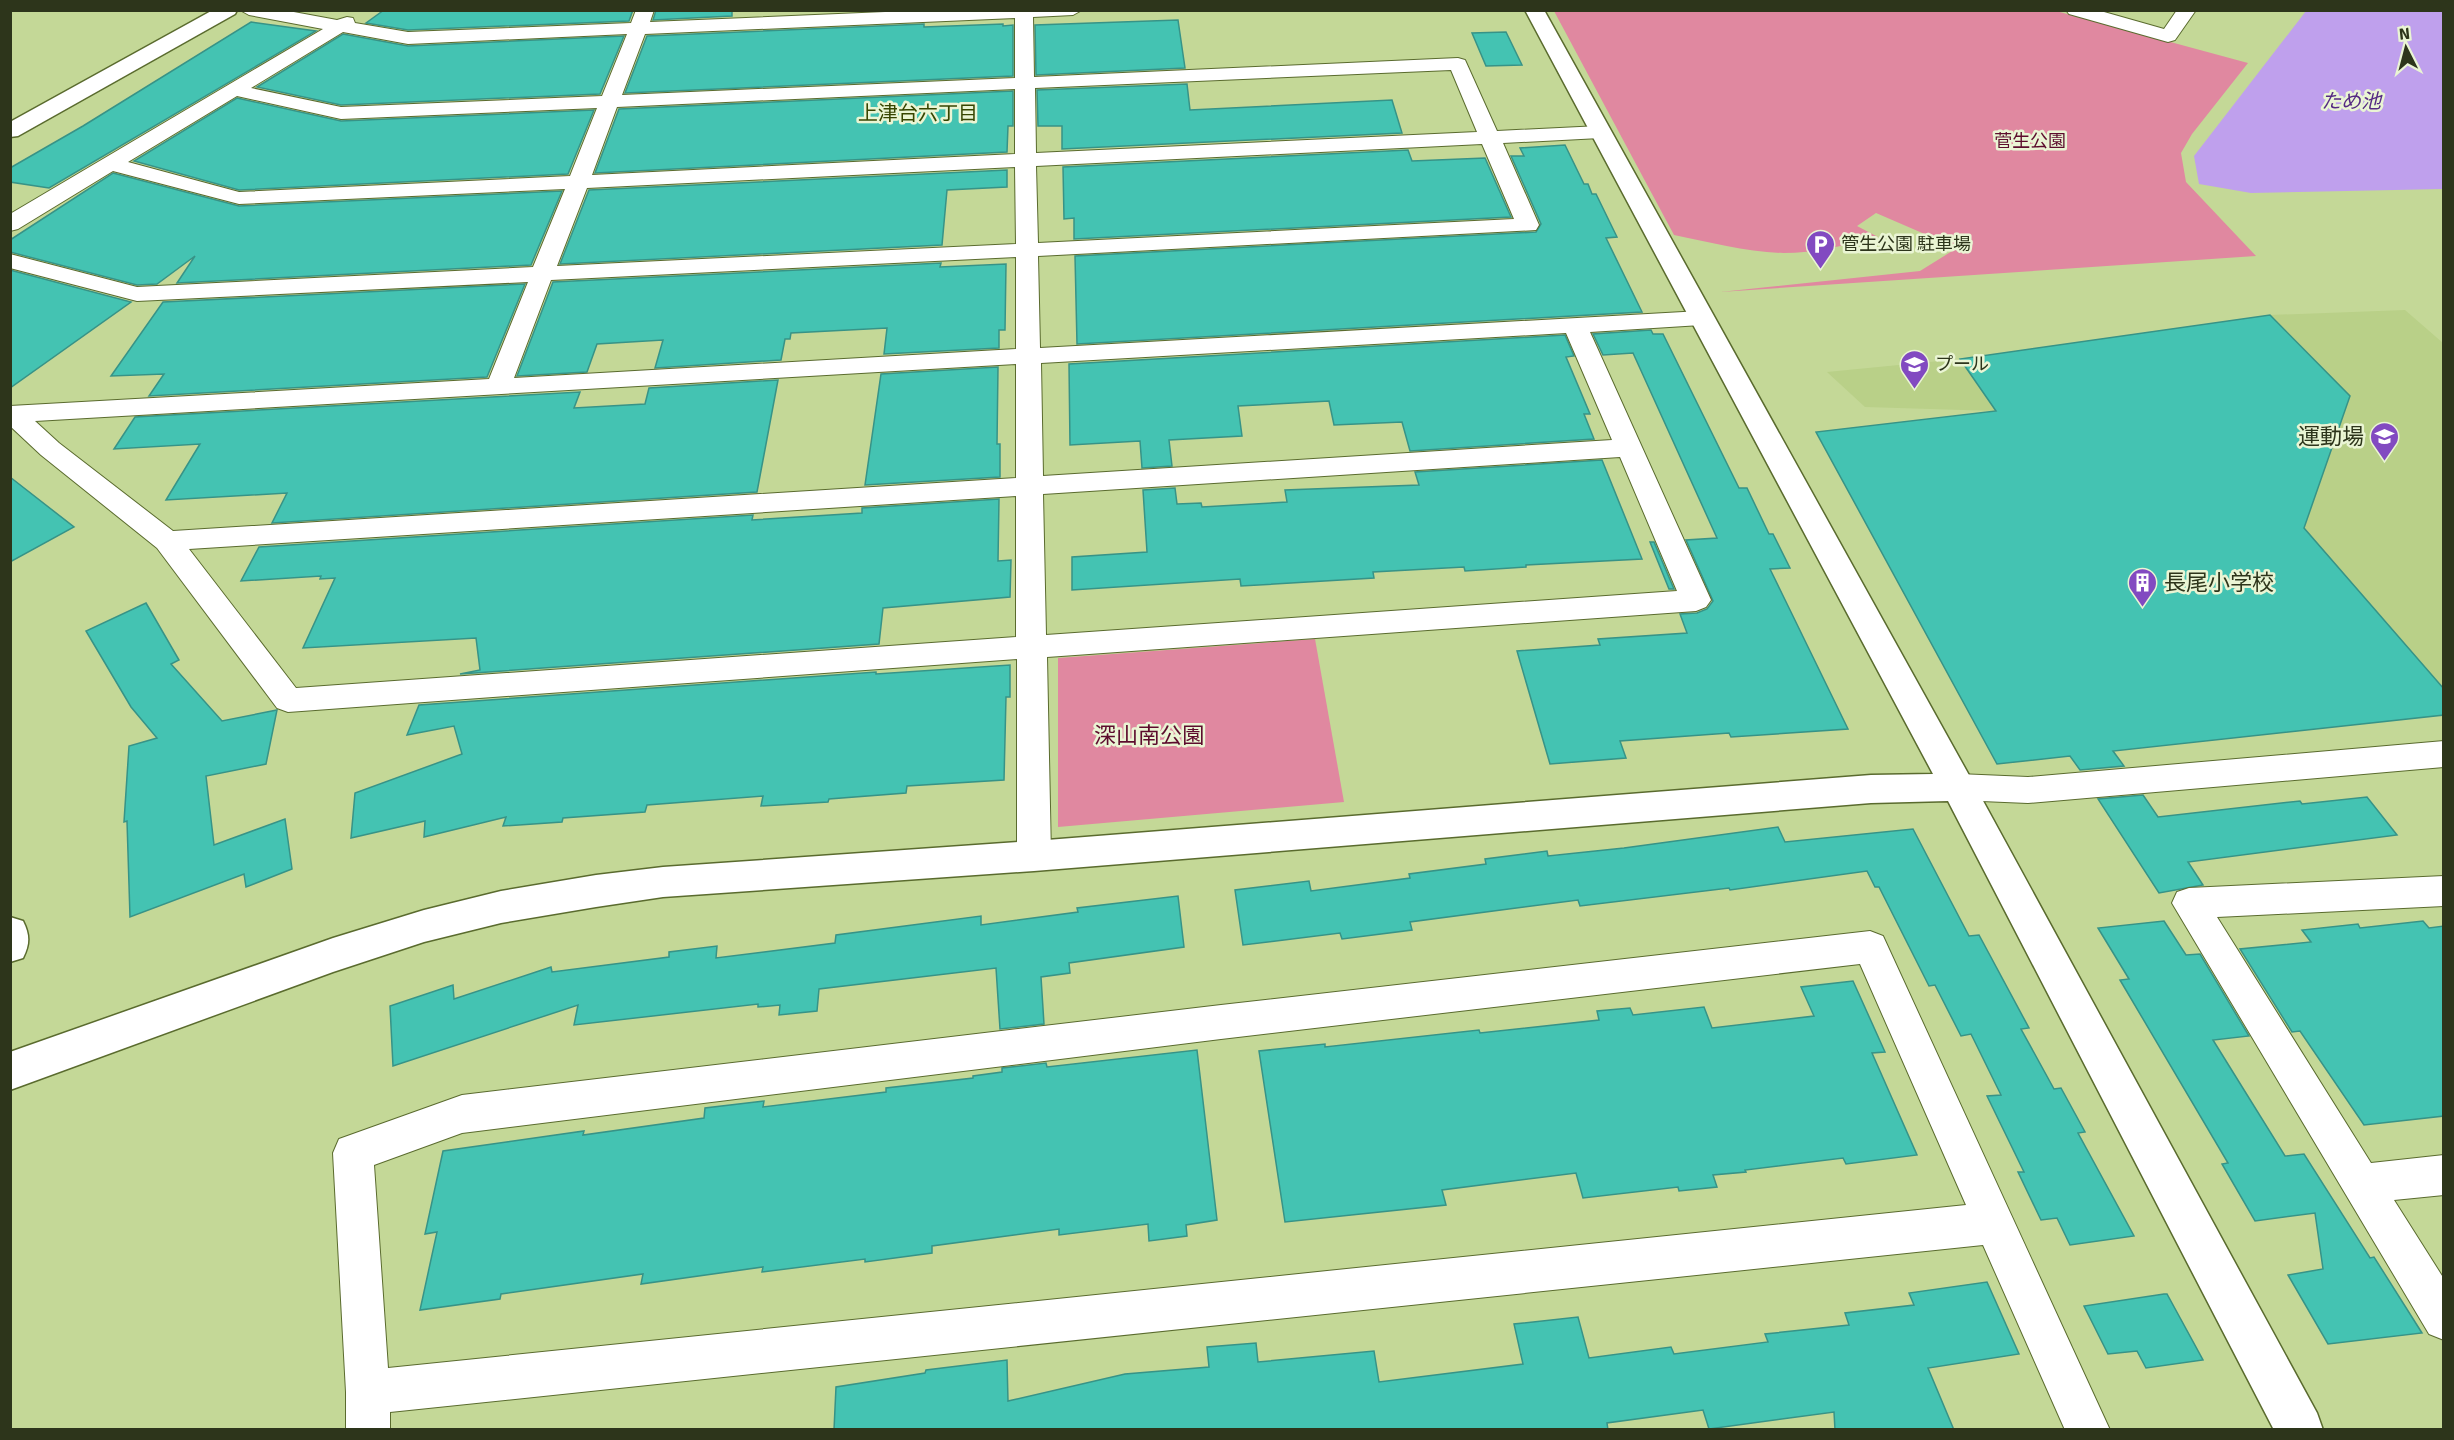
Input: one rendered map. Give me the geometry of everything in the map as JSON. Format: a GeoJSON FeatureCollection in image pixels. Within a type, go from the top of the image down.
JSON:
{"type":"FeatureCollection","features":[{"type":"Feature","properties":{"kind":"street"},"geometry":{"type":"LineString","coordinates":[[10,131],[228,10]]}},
{"type":"Feature","properties":{"kind":"street"},"geometry":{"type":"LineString","coordinates":[[249,10],[408,38],[642,20],[1073,10]]}},
{"type":"Feature","properties":{"kind":"street"},"geometry":{"type":"LineString","coordinates":[[10,224],[366,10]]}},
{"type":"Feature","properties":{"kind":"street"},"geometry":{"type":"LineString","coordinates":[[1534,10],[1958,787],[2300,1430]]}},
{"type":"Feature","properties":{"kind":"street"},"geometry":{"type":"LineString","coordinates":[[2075,10],[2168,36],[2187,10]]}},
{"type":"Feature","properties":{"kind":"street"},"geometry":{"type":"LineString","coordinates":[[1024,12],[1035,856]]}},
{"type":"Feature","properties":{"kind":"street"},"geometry":{"type":"LineString","coordinates":[[498,387],[642,20]]}},
{"type":"Feature","properties":{"kind":"street"},"geometry":{"type":"LineString","coordinates":[[10,261],[137,294],[1528,225],[1458,64],[341,113],[234,90]]}},
{"type":"Feature","properties":{"kind":"street"},"geometry":{"type":"LineString","coordinates":[[111,164],[239,198],[1600,132]]}},
{"type":"Feature","properties":{"kind":"street"},"geometry":{"type":"LineString","coordinates":[[12,415],[1701,318]]}},
{"type":"Feature","properties":{"kind":"street"},"geometry":{"type":"LineString","coordinates":[[12,415],[167,541],[288,700],[1696,600],[1575,326]]}},
{"type":"Feature","properties":{"kind":"street"},"geometry":{"type":"LineString","coordinates":[[167,541],[1629,448]]}},
{"type":"Feature","properties":{"kind":"street"},"geometry":{"type":"LineString","coordinates":[[10,1071],[333,955],[424,926],[501,907],[663,882],[1035,856],[1871,789],[1958,787],[2028,790],[2444,754]]}},
{"type":"Feature","properties":{"kind":"street"},"geometry":{"type":"LineString","coordinates":[[2444,891],[2189,903],[2444,1319]]}},
{"type":"Feature","properties":{"kind":"street"},"geometry":{"type":"LineString","coordinates":[[10,933],[10,946]]}},
{"type":"Feature","properties":{"kind":"street"},"geometry":{"type":"LineString","coordinates":[[1995,1223],[368,1411],[353,1152],[462,1114],[1221,1022],[1870,947],[1995,1223],[2088,1430]]}},
{"type":"Feature","properties":{"kind":"street"},"geometry":{"type":"LineString","coordinates":[[2361,1185],[2444,1175]]}},
{"type":"Feature","properties":{"kind":"shaded area","name":"運動場"},"geometry":{"type":"Polygon","coordinates":[[[2405,310],[2443,343],[2443,689],[2304,528],[2350,396],[2270,315],[2405,310]]]}},
{"type":"Feature","properties":{"kind":"shaded area","name":"プール"},"geometry":{"type":"Polygon","coordinates":[[[1960,359],[1996,411],[1865,407],[1827,372],[1960,359]]]}},
{"type":"Feature","properties":{"kind":"green space","name":"菅生公園"},"geometry":{"type":"Polygon","coordinates":[[[1554,11],[2056,11],[2248,63],[2192,134],[2181,153],[2186,182],[2256,256],[1720,292],[1920,271],[1957,248],[1876,213],[1857,226],[1878,237],[1807,252],[1756,251],[1674,235],[1554,11]]]}},
{"type":"Feature","properties":{"kind":"green space","name":"深山南公園"},"geometry":{"type":"Polygon","coordinates":[[[1315,639],[1344,802],[1058,827],[1058,658],[1315,639]]]}},
{"type":"Feature","properties":{"kind":"water","name":"ため池"},"geometry":{"type":"Polygon","coordinates":[[[2306,11],[2443,11],[2443,189],[2251,193],[2199,184],[2194,156],[2306,11]]]}},
{"type":"Feature","properties":{"kind":"building"},"geometry":{"type":"Polygon","coordinates":[[[384,10],[633,10],[629,21],[408,30],[366,23],[384,10]]]}},
{"type":"Feature","properties":{"kind":"building"},"geometry":{"type":"Polygon","coordinates":[[[656,10],[732,10],[732,16],[653,20],[656,10]]]}},
{"type":"Feature","properties":{"kind":"building"},"geometry":{"type":"Polygon","coordinates":[[[1178,20],[1185,68],[1036,75],[1035,25],[1178,20]]]}},
{"type":"Feature","properties":{"kind":"building"},"geometry":{"type":"Polygon","coordinates":[[[251,22],[316,31],[49,188],[10,182],[10,168],[83,126],[251,22]]]}},
{"type":"Feature","properties":{"kind":"building"},"geometry":{"type":"Polygon","coordinates":[[[924,24],[924,27],[1013,25],[1013,76],[625,93],[647,36],[924,24]]]}},
{"type":"Feature","properties":{"kind":"building"},"geometry":{"type":"Polygon","coordinates":[[[1506,32],[1522,65],[1486,66],[1472,33],[1506,32]]]}},
{"type":"Feature","properties":{"kind":"building"},"geometry":{"type":"Polygon","coordinates":[[[343,34],[408,46],[624,36],[600,94],[341,105],[257,87],[343,34]]]}},
{"type":"Feature","properties":{"kind":"building"},"geometry":{"type":"Polygon","coordinates":[[[1187,84],[1190,110],[1392,100],[1402,133],[1062,149],[1062,126],[1038,126],[1037,90],[1187,84]]]}},
{"type":"Feature","properties":{"kind":"building"},"geometry":{"type":"Polygon","coordinates":[[[1013,91],[1013,126],[1008,126],[1007,152],[595,173],[619,109],[1013,91]]]}},
{"type":"Feature","properties":{"kind":"building"},"geometry":{"type":"Polygon","coordinates":[[[237,98],[341,121],[594,110],[568,174],[239,190],[134,161],[237,98]]]}},
{"type":"Feature","properties":{"kind":"building"},"geometry":{"type":"Polygon","coordinates":[[[1565,145],[1584,184],[1588,184],[1592,194],[1596,194],[1617,237],[1606,238],[1642,312],[1077,344],[1075,256],[1536,232],[1541,224],[1511,156],[1524,156],[1520,148],[1565,145]]]}},
{"type":"Feature","properties":{"kind":"building"},"geometry":{"type":"Polygon","coordinates":[[[1408,150],[1412,161],[1485,158],[1511,217],[1074,239],[1074,218],[1064,219],[1063,167],[1408,150]]]}},
{"type":"Feature","properties":{"kind":"building"},"geometry":{"type":"Polygon","coordinates":[[[1007,170],[1007,187],[947,190],[942,245],[560,264],[589,190],[1007,170]]]}},
{"type":"Feature","properties":{"kind":"building"},"geometry":{"type":"Polygon","coordinates":[[[113,173],[239,206],[562,191],[531,265],[177,283],[195,256],[157,284],[137,285],[10,252],[10,240],[113,173]]]}},
{"type":"Feature","properties":{"kind":"building"},"geometry":{"type":"Polygon","coordinates":[[[941,263],[940,267],[1006,264],[1005,330],[999,330],[999,348],[884,354],[887,328],[791,333],[790,339],[785,339],[781,360],[655,368],[663,340],[597,344],[587,372],[517,376],[553,282],[941,263]]]}},
{"type":"Feature","properties":{"kind":"building"},"geometry":{"type":"Polygon","coordinates":[[[10,270],[131,302],[10,388],[10,270]]]}},
{"type":"Feature","properties":{"kind":"building"},"geometry":{"type":"Polygon","coordinates":[[[525,284],[487,377],[149,396],[164,374],[111,376],[163,302],[525,284]]]}},
{"type":"Feature","properties":{"kind":"building","name":"長尾小学校"},"geometry":{"type":"Polygon","coordinates":[[[2270,315],[2350,396],[2304,528],[2444,689],[2444,715],[2113,751],[2124,766],[2080,770],[2070,756],[1997,764],[1816,432],[1996,411],[1960,359],[2270,315]]]}},
{"type":"Feature","properties":{"kind":"building"},"geometry":{"type":"Polygon","coordinates":[[[1651,330],[1653,334],[1663,334],[1739,488],[1747,488],[1769,534],[1773,534],[1790,568],[1770,569],[1848,729],[1731,737],[1729,733],[1620,741],[1626,758],[1550,764],[1517,651],[1600,645],[1598,639],[1687,633],[1680,614],[1697,613],[1707,609],[1713,601],[1686,540],[1717,538],[1633,353],[1603,355],[1593,334],[1651,330]]]}},
{"type":"Feature","properties":{"kind":"building"},"geometry":{"type":"Polygon","coordinates":[[[1565,335],[1574,356],[1566,357],[1590,414],[1584,414],[1594,439],[1410,451],[1402,422],[1334,425],[1329,401],[1238,406],[1242,436],[1169,440],[1172,466],[1142,468],[1140,441],[1070,445],[1069,364],[1565,335]]]}},
{"type":"Feature","properties":{"kind":"building"},"geometry":{"type":"Polygon","coordinates":[[[998,367],[997,444],[1000,444],[1000,477],[865,485],[881,374],[998,367]]]}},
{"type":"Feature","properties":{"kind":"building"},"geometry":{"type":"Polygon","coordinates":[[[778,380],[757,492],[272,523],[287,493],[166,500],[200,444],[114,449],[135,417],[580,392],[574,408],[645,404],[649,388],[778,380]]]}},
{"type":"Feature","properties":{"kind":"building"},"geometry":{"type":"Polygon","coordinates":[[[1602,460],[1642,559],[1526,565],[1526,567],[1465,571],[1464,567],[1373,572],[1374,578],[1241,586],[1240,579],[1072,590],[1072,557],[1147,552],[1143,490],[1175,488],[1177,504],[1201,503],[1202,507],[1287,502],[1285,490],[1419,485],[1415,472],[1602,460]]]}},
{"type":"Feature","properties":{"kind":"building"},"geometry":{"type":"Polygon","coordinates":[[[10,477],[74,527],[10,562],[10,477]]]}},
{"type":"Feature","properties":{"kind":"building"},"geometry":{"type":"Polygon","coordinates":[[[999,499],[998,561],[1011,560],[1010,597],[883,608],[879,644],[460,674],[480,670],[476,638],[303,648],[335,578],[320,579],[321,576],[241,581],[259,547],[753,515],[752,520],[862,513],[862,508],[999,499]]]}},
{"type":"Feature","properties":{"kind":"building"},"geometry":{"type":"Polygon","coordinates":[[[1650,542],[1654,542],[1674,589],[1669,589],[1650,542]]]}},
{"type":"Feature","properties":{"kind":"building"},"geometry":{"type":"Polygon","coordinates":[[[146,603],[179,660],[171,664],[222,721],[277,710],[266,764],[206,776],[214,845],[285,819],[292,869],[246,887],[244,874],[130,917],[127,821],[124,822],[129,746],[157,738],[131,707],[86,631],[146,603]]]}},
{"type":"Feature","properties":{"kind":"building"},"geometry":{"type":"Polygon","coordinates":[[[1010,665],[1010,697],[1006,697],[1004,780],[907,786],[906,793],[829,799],[828,802],[761,806],[763,796],[647,805],[645,812],[563,818],[562,822],[503,826],[506,817],[424,837],[425,821],[351,838],[355,793],[462,754],[454,726],[407,735],[419,705],[876,672],[876,674],[1010,665]]]}},
{"type":"Feature","properties":{"kind":"building"},"geometry":{"type":"Polygon","coordinates":[[[2143,795],[2158,817],[2300,801],[2302,804],[2367,797],[2397,835],[2188,862],[2203,885],[2159,893],[2098,799],[2143,795]]]}},
{"type":"Feature","properties":{"kind":"building"},"geometry":{"type":"Polygon","coordinates":[[[1778,827],[1785,842],[1913,829],[1969,936],[1979,935],[2029,1028],[2021,1029],[2054,1089],[2061,1088],[2085,1132],[2078,1133],[2134,1236],[2070,1245],[2057,1218],[2041,1220],[2018,1172],[2024,1172],[1987,1096],[2001,1095],[1971,1034],[1961,1036],[1935,985],[1929,986],[1879,887],[1875,887],[1867,871],[1730,890],[1729,888],[1580,906],[1578,900],[1410,922],[1412,930],[1342,939],[1340,933],[1243,945],[1235,890],[1309,881],[1311,891],[1410,878],[1409,874],[1486,864],[1485,859],[1547,851],[1548,856],[1624,848],[1778,827]]]}},
{"type":"Feature","properties":{"kind":"building"},"geometry":{"type":"Polygon","coordinates":[[[1178,896],[1184,947],[1069,963],[1070,973],[1041,977],[1044,1024],[1000,1029],[996,968],[819,989],[817,1011],[779,1015],[780,1005],[758,1007],[758,1004],[574,1025],[578,1005],[393,1066],[390,1006],[453,985],[454,999],[551,967],[552,972],[669,957],[669,952],[717,946],[716,958],[835,943],[836,935],[981,916],[981,925],[1078,912],[1077,908],[1178,896]]]}},
{"type":"Feature","properties":{"kind":"building"},"geometry":{"type":"Polygon","coordinates":[[[2164,921],[2186,955],[2200,954],[2249,1036],[2213,1040],[2285,1156],[2304,1154],[2370,1258],[2374,1257],[2422,1333],[2328,1344],[2288,1275],[2323,1269],[2315,1213],[2255,1221],[2222,1164],[2228,1163],[2120,980],[2129,979],[2098,928],[2164,921]]]}},
{"type":"Feature","properties":{"kind":"building"},"geometry":{"type":"Polygon","coordinates":[[[2423,921],[2429,928],[2444,926],[2444,1116],[2364,1125],[2300,1031],[2292,1032],[2240,949],[2311,942],[2302,930],[2358,924],[2360,928],[2423,921]]]}},
{"type":"Feature","properties":{"kind":"building"},"geometry":{"type":"Polygon","coordinates":[[[1853,981],[1885,1052],[1872,1053],[1917,1155],[1846,1164],[1843,1158],[1745,1170],[1746,1172],[1713,1175],[1717,1187],[1679,1191],[1678,1187],[1583,1198],[1576,1173],[1442,1190],[1446,1205],[1285,1222],[1259,1051],[1325,1044],[1325,1047],[1479,1030],[1480,1033],[1599,1020],[1597,1011],[1630,1008],[1633,1015],[1704,1007],[1712,1028],[1814,1016],[1801,987],[1853,981]]]}},
{"type":"Feature","properties":{"kind":"building"},"geometry":{"type":"Polygon","coordinates":[[[1197,1050],[1217,1220],[1186,1225],[1187,1236],[1149,1241],[1148,1224],[1059,1235],[1059,1229],[932,1246],[932,1253],[865,1262],[865,1259],[762,1272],[763,1267],[641,1284],[643,1274],[501,1294],[500,1299],[420,1310],[437,1232],[425,1234],[443,1151],[584,1131],[583,1135],[704,1118],[705,1108],[764,1101],[763,1107],[886,1092],[886,1088],[973,1078],[973,1076],[1002,1072],[1002,1068],[1046,1063],[1047,1067],[1197,1050]]]}},
{"type":"Feature","properties":{"kind":"building"},"geometry":{"type":"Polygon","coordinates":[[[1987,1282],[2019,1354],[1928,1368],[1954,1430],[1835,1430],[1834,1412],[1709,1429],[1703,1410],[1607,1423],[1608,1430],[834,1430],[836,1387],[925,1373],[926,1370],[1007,1360],[1008,1401],[1125,1374],[1209,1367],[1207,1347],[1256,1343],[1258,1362],[1374,1351],[1379,1382],[1523,1364],[1514,1324],[1578,1317],[1589,1358],[1671,1347],[1674,1354],[1768,1342],[1765,1334],[1849,1325],[1845,1313],[1914,1305],[1909,1293],[1987,1282]]]}},
{"type":"Feature","properties":{"kind":"building"},"geometry":{"type":"Polygon","coordinates":[[[2167,1294],[2203,1360],[2146,1368],[2137,1351],[2108,1354],[2084,1306],[2167,1294]]]}},
{"type":"Feature","properties":{"kind":"place","name":"管生公園 駐車場"},"geometry":{"type":"Point","coordinates":[1820,270]}},
{"type":"Feature","properties":{"kind":"place","name":"プール"},"geometry":{"type":"Point","coordinates":[1914,390]}},
{"type":"Feature","properties":{"kind":"place","name":"運動場"},"geometry":{"type":"Point","coordinates":[2385,462]}},
{"type":"Feature","properties":{"kind":"place","name":"長尾小学校"},"geometry":{"type":"Point","coordinates":[2143,608]}},
{"type":"Feature","properties":{"kind":"district","name":"上津台六丁目"},"geometry":{"type":"Point","coordinates":[918,113]}}]}
